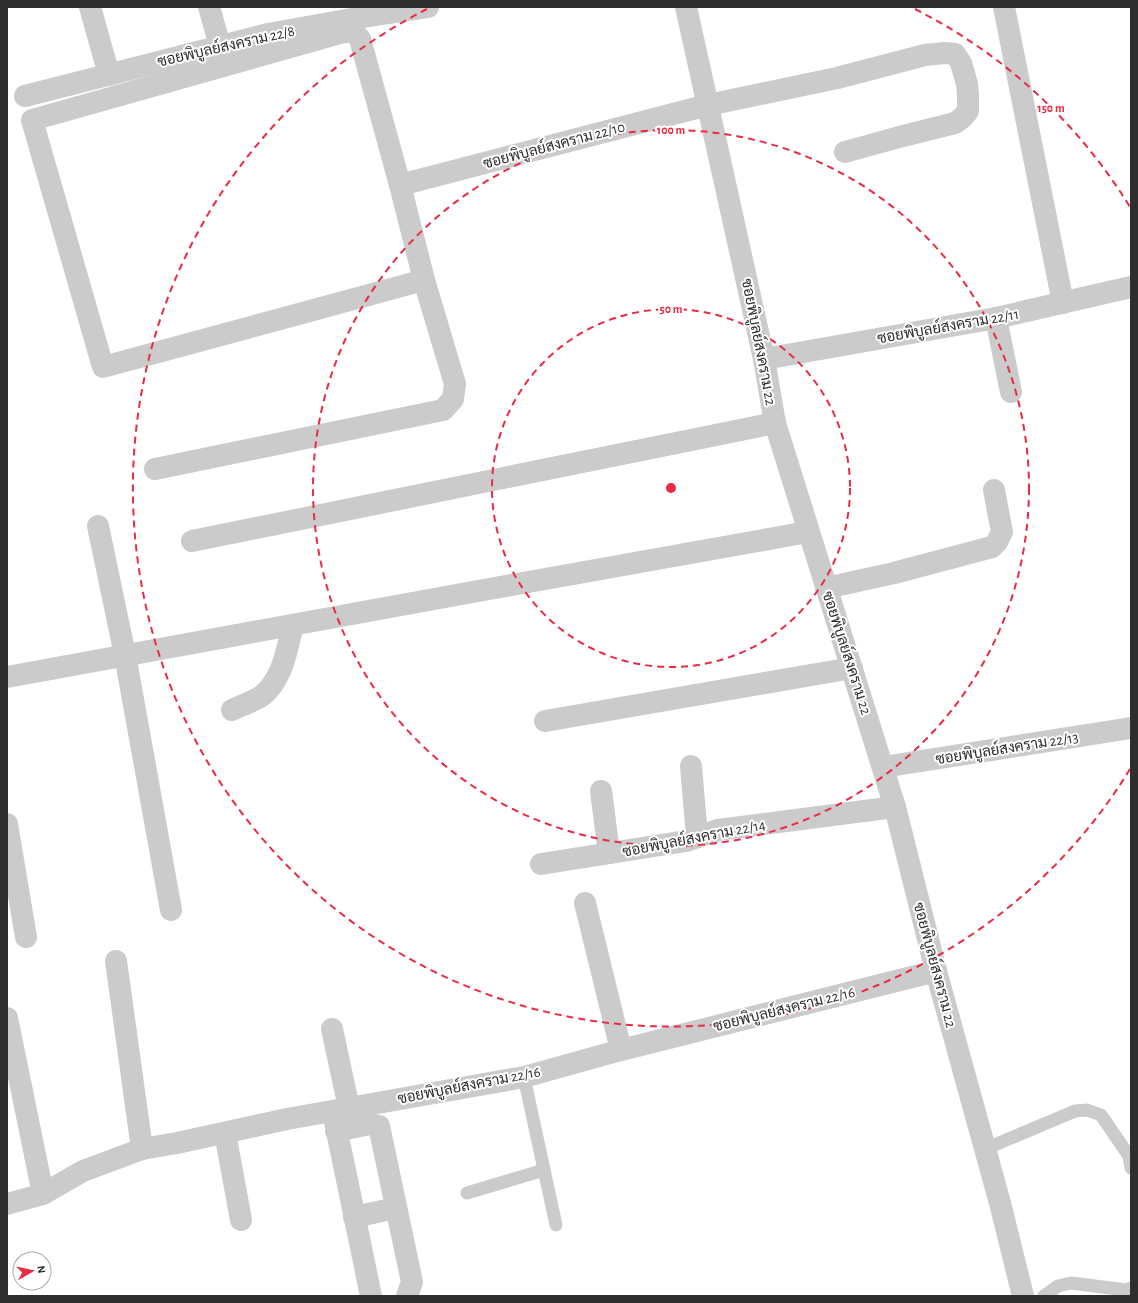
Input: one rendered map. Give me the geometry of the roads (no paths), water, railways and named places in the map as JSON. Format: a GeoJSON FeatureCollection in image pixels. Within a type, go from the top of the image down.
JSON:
{"type":"FeatureCollection","features":[{"type":"Feature","properties":{"kind":"street"},"geometry":{"type":"LineString","coordinates":[[90,7],[109,75]]}},
{"type":"Feature","properties":{"kind":"street"},"geometry":{"type":"LineString","coordinates":[[209,7],[220,46]]}},
{"type":"Feature","properties":{"kind":"street","name":"ซอยพิบูลย์สงคราม 22/8"},"geometry":{"type":"LineString","coordinates":[[25,96],[356,12],[428,7]]}},
{"type":"Feature","properties":{"kind":"street","name":"ซอยพิบูลย์สงคราม 22"},"geometry":{"type":"LineString","coordinates":[[686,7],[764,358],[775,423],[895,807],[936,971],[985,1148],[1023,1296]]}},
{"type":"Feature","properties":{"kind":"street"},"geometry":{"type":"LineString","coordinates":[[1004,7],[1063,303]]}},
{"type":"Feature","properties":{"kind":"street"},"geometry":{"type":"LineString","coordinates":[[155,469],[443,410],[453,399],[455,384],[424,280],[360,39],[354,32],[344,32],[32,120],[103,367],[424,280]]}},
{"type":"Feature","properties":{"kind":"street","name":"ซอยพิบูลย์สงคราม 22/10"},"geometry":{"type":"LineString","coordinates":[[400,185],[708,105],[837,78],[925,55],[945,52],[955,54],[961,63],[967,84],[968,111],[962,118],[955,124],[845,152]]}},
{"type":"Feature","properties":{"kind":"street","name":"ซอยพิบูลย์สงคราม 22/11"},"geometry":{"type":"LineString","coordinates":[[764,358],[996,318],[1131,287]]}},
{"type":"Feature","properties":{"kind":"street"},"geometry":{"type":"LineString","coordinates":[[996,318],[1011,392]]}},
{"type":"Feature","properties":{"kind":"street"},"geometry":{"type":"LineString","coordinates":[[192,541],[775,423]]}},
{"type":"Feature","properties":{"kind":"street"},"geometry":{"type":"LineString","coordinates":[[826,588],[894,573],[992,547],[997,542],[1002,532],[994,490]]}},
{"type":"Feature","properties":{"kind":"street"},"geometry":{"type":"LineString","coordinates":[[98,526],[125,655],[171,910]]}},
{"type":"Feature","properties":{"kind":"street"},"geometry":{"type":"LineString","coordinates":[[7,677],[808,532]]}},
{"type":"Feature","properties":{"kind":"street"},"geometry":{"type":"LineString","coordinates":[[232,710],[262,696],[276,679],[286,658],[293,625]]}},
{"type":"Feature","properties":{"kind":"street"},"geometry":{"type":"LineString","coordinates":[[545,721],[852,668]]}},
{"type":"Feature","properties":{"kind":"street","name":"ซอยพิบูลย์สงคราม 22/13"},"geometry":{"type":"LineString","coordinates":[[882,767],[1131,728]]}},
{"type":"Feature","properties":{"kind":"street"},"geometry":{"type":"LineString","coordinates":[[691,766],[697,837]]}},
{"type":"Feature","properties":{"kind":"street"},"geometry":{"type":"LineString","coordinates":[[601,791],[609,853]]}},
{"type":"Feature","properties":{"kind":"street","name":"ซอยพิบูลย์สงคราม 22/14"},"geometry":{"type":"LineString","coordinates":[[542,864],[686,841],[718,830],[895,807]]}},
{"type":"Feature","properties":{"kind":"street"},"geometry":{"type":"LineString","coordinates":[[7,824],[26,937]]}},
{"type":"Feature","properties":{"kind":"street"},"geometry":{"type":"LineString","coordinates":[[585,903],[621,1050]]}},
{"type":"Feature","properties":{"kind":"street"},"geometry":{"type":"LineString","coordinates":[[116,960],[142,1149]]}},
{"type":"Feature","properties":{"kind":"street","name":"ซอยพิบูลย์สงคราม 22/16"},"geometry":{"type":"LineString","coordinates":[[7,1204],[43,1194],[83,1171],[142,1149],[287,1119],[339,1116],[524,1077],[621,1050],[936,971]]}},
{"type":"Feature","properties":{"kind":"street"},"geometry":{"type":"LineString","coordinates":[[7,1018],[10,1043],[43,1194]]}},
{"type":"Feature","properties":{"kind":"street"},"geometry":{"type":"LineString","coordinates":[[332,1029],[339,1116],[354,1217],[371,1296]]}},
{"type":"Feature","properties":{"kind":"street"},"geometry":{"type":"LineString","coordinates":[[339,1116],[379,1126],[412,1282],[406,1296]]}},
{"type":"Feature","properties":{"kind":"street"},"geometry":{"type":"LineString","coordinates":[[225,1133],[241,1220]]}},
{"type":"Feature","properties":{"kind":"street"},"geometry":{"type":"LineString","coordinates":[[354,1217],[396,1208]]}},
{"type":"Feature","properties":{"kind":"lane"},"geometry":{"type":"LineString","coordinates":[[524,1077],[556,1226]]}},
{"type":"Feature","properties":{"kind":"lane"},"geometry":{"type":"LineString","coordinates":[[985,1148],[1075,1111],[1087,1110],[1101,1115],[1129,1156],[1131,1168]]}},
{"type":"Feature","properties":{"kind":"lane"},"geometry":{"type":"LineString","coordinates":[[467,1193],[544,1170]]}},
{"type":"Feature","properties":{"kind":"lane"},"geometry":{"type":"LineString","coordinates":[[1044,1296],[1058,1286],[1071,1283],[1126,1290],[1131,1288]]}}]}
